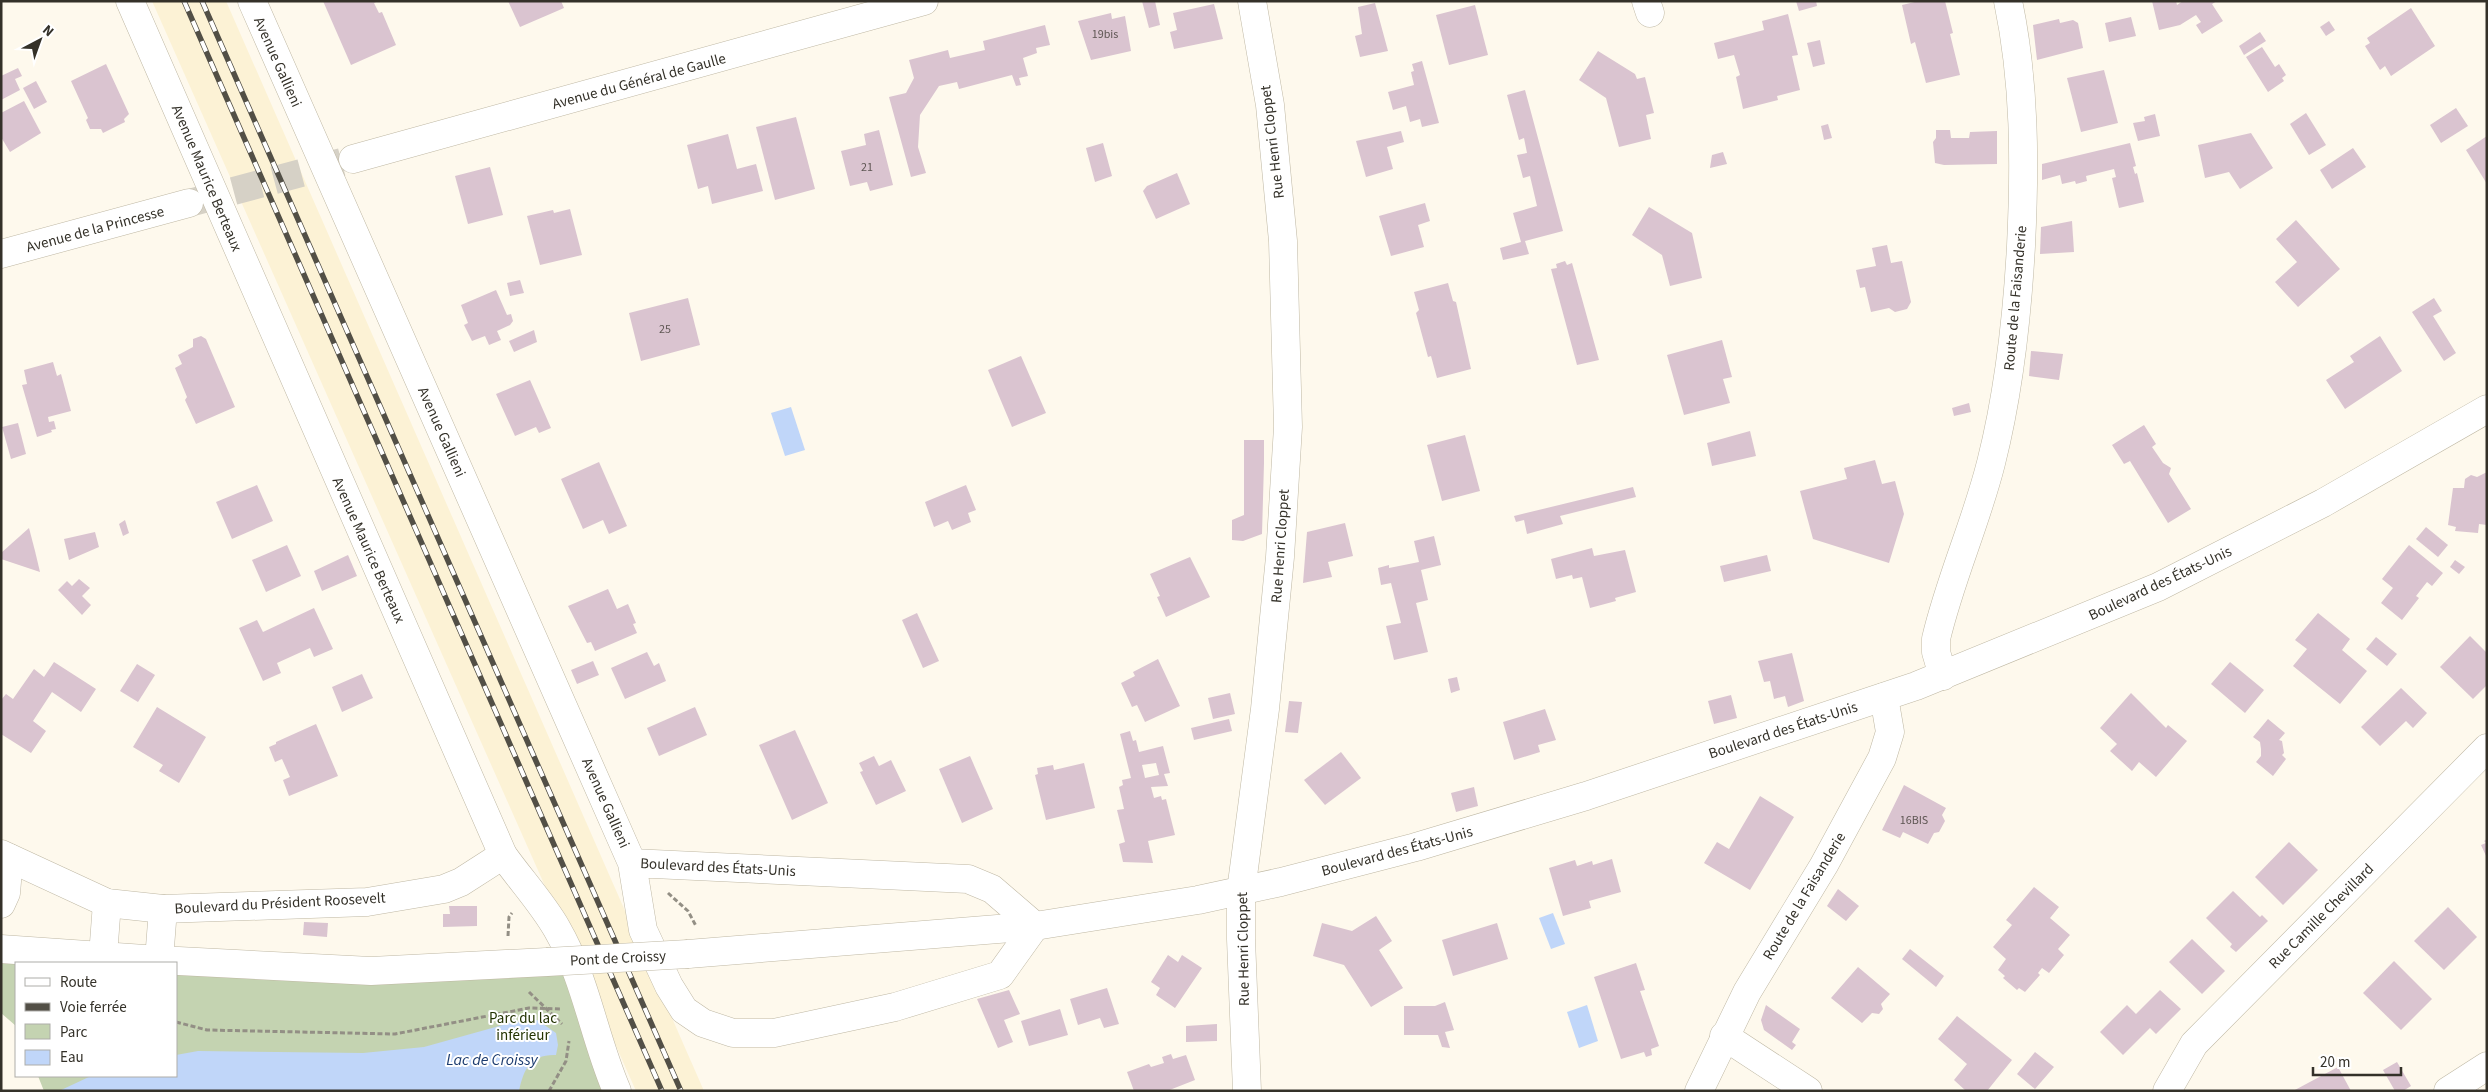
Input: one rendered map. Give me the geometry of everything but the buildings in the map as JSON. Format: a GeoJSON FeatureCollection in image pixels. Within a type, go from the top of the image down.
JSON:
{"type":"FeatureCollection","features":[{"type":"Feature","properties":{"kind":"street","name":"Avenue Maurice Berteaux"},"geometry":{"type":"LineString","coordinates":[[130,1],[503,855],[557,929],[582,985],[617,1091]]}},
{"type":"Feature","properties":{"kind":"street","name":"Avenue Gallieni"},"geometry":{"type":"LineString","coordinates":[[252,1],[632,863]]}},
{"type":"Feature","properties":{"kind":"street","name":"Avenue du Général de Gaulle"},"geometry":{"type":"LineString","coordinates":[[353,159],[924,1]]}},
{"type":"Feature","properties":{"kind":"street","name":"Rue Henri Cloppet"},"geometry":{"type":"LineString","coordinates":[[1247,1091],[1241,890],[1265,709],[1280,567],[1288,427],[1283,241],[1270,105],[1252,1]]}},
{"type":"Feature","properties":{"kind":"street","name":"Route de la Faisanderie"},"geometry":{"type":"LineString","coordinates":[[1943,676],[1936,652],[1936,639],[1992,462],[2013,352],[2024,192],[2023,117],[2016,37],[2008,1]]}},
{"type":"Feature","properties":{"kind":"street","name":"Avenue de la Princesse"},"geometry":{"type":"LineString","coordinates":[[1,254],[189,203]]}},
{"type":"Feature","properties":{"kind":"street","name":"Boulevard des États-Unis"},"geometry":{"type":"LineString","coordinates":[[699,954],[1034,926],[1198,900],[1416,847],[1586,796],[1943,676],[2158,587],[2323,503],[2487,409]]}},
{"type":"Feature","properties":{"kind":"street","name":"Route de la Faisanderie"},"geometry":{"type":"LineString","coordinates":[[1699,1091],[1747,992],[1824,865],[1882,758],[1890,732],[1884,697]]}},
{"type":"Feature","properties":{"kind":"street","name":"Rue Camille Chevillard"},"geometry":{"type":"LineString","coordinates":[[2167,1091],[2194,1044],[2487,748]]}},
{"type":"Feature","properties":{"kind":"street","name":"Boulevard du Président Roosevelt"},"geometry":{"type":"LineString","coordinates":[[5,856],[107,903],[163,909],[367,902],[444,889],[461,882],[503,855]]}},
{"type":"Feature","properties":{"kind":"street"},"geometry":{"type":"LineString","coordinates":[[1,904],[6,893],[5,856]]}},
{"type":"Feature","properties":{"kind":"street","name":"Boulevard des États-Unis"},"geometry":{"type":"LineString","coordinates":[[632,863],[968,879],[992,889],[1034,926],[1000,975],[886,1009],[774,1033],[733,1033],[704,1023],[684,1010],[669,986],[642,930],[632,863]]}},
{"type":"Feature","properties":{"kind":"street"},"geometry":{"type":"LineString","coordinates":[[103,956],[107,903]]}},
{"type":"Feature","properties":{"kind":"street"},"geometry":{"type":"LineString","coordinates":[[159,960],[163,909]]}},
{"type":"Feature","properties":{"kind":"street"},"geometry":{"type":"LineString","coordinates":[[1,949],[159,960],[371,971],[507,964]]}},
{"type":"Feature","properties":{"kind":"street","name":"Pont de Croissy"},"geometry":{"type":"LineString","coordinates":[[507,964],[699,954]]}},
{"type":"Feature","properties":{"kind":"street"},"geometry":{"type":"LineString","coordinates":[[1724,1036],[1808,1091]]}},
{"type":"Feature","properties":{"kind":"street"},"geometry":{"type":"LineString","coordinates":[[2448,1091],[2487,1066]]}},
{"type":"Feature","properties":{"kind":"path"},"geometry":{"type":"LineString","coordinates":[[632,863],[688,910],[699,954]]}},
{"type":"Feature","properties":{"kind":"path"},"geometry":{"type":"LineString","coordinates":[[507,964],[509,917],[528,890]]}},
{"type":"Feature","properties":{"kind":"path"},"geometry":{"type":"LineString","coordinates":[[178,1023],[207,1030],[395,1034],[529,1008],[545,1008],[592,1020]]}},
{"type":"Feature","properties":{"kind":"path"},"geometry":{"type":"LineString","coordinates":[[545,1008],[558,1019],[564,1029]]}},
{"type":"Feature","properties":{"kind":"path"},"geometry":{"type":"LineString","coordinates":[[567,1042],[592,1020]]}},
{"type":"Feature","properties":{"kind":"path"},"geometry":{"type":"LineString","coordinates":[[549,1091],[566,1061],[567,1038]]}},
{"type":"Feature","properties":{"kind":"shaded area"},"geometry":{"type":"Polygon","coordinates":[[[152,1],[226,1],[704,1091],[636,1091],[152,1]]]}},
{"type":"Feature","properties":{"kind":"green space","name":"Parc du lac inférieur"},"geometry":{"type":"Polygon","coordinates":[[[1,949],[159,960],[572,961],[617,1091],[44,1091],[38,1077],[178,1077],[178,962],[15,962],[15,1025],[1,1013],[1,949]]]}},
{"type":"Feature","properties":{"kind":"water"},"geometry":{"type":"Polygon","coordinates":[[[791,407],[805,450],[785,456],[771,413],[791,407]]]}},
{"type":"Feature","properties":{"kind":"water"},"geometry":{"type":"Polygon","coordinates":[[[1553,913],[1565,944],[1551,949],[1539,918],[1553,913]]]}},
{"type":"Feature","properties":{"kind":"water"},"geometry":{"type":"Polygon","coordinates":[[[1587,1005],[1598,1041],[1579,1048],[1567,1012],[1587,1005]]]}},
{"type":"Feature","properties":{"kind":"water","name":"Lac de Croissy"},"geometry":{"type":"Polygon","coordinates":[[[537,1020],[556,1033],[558,1045],[556,1055],[540,1057],[530,1064],[523,1076],[519,1091],[59,1091],[89,1077],[178,1077],[178,1055],[198,1051],[363,1053],[424,1047],[510,1023],[537,1020]]]}},
{"type":"Feature","properties":{"kind":"tunnel"},"geometry":{"type":"LineString","coordinates":[[193,202],[353,159]]}},
{"type":"Feature","properties":{"kind":"railway"},"geometry":{"type":"LineString","coordinates":[[184,1],[662,1091]]}},
{"type":"Feature","properties":{"kind":"railway"},"geometry":{"type":"LineString","coordinates":[[202,1],[681,1091]]}}]}
